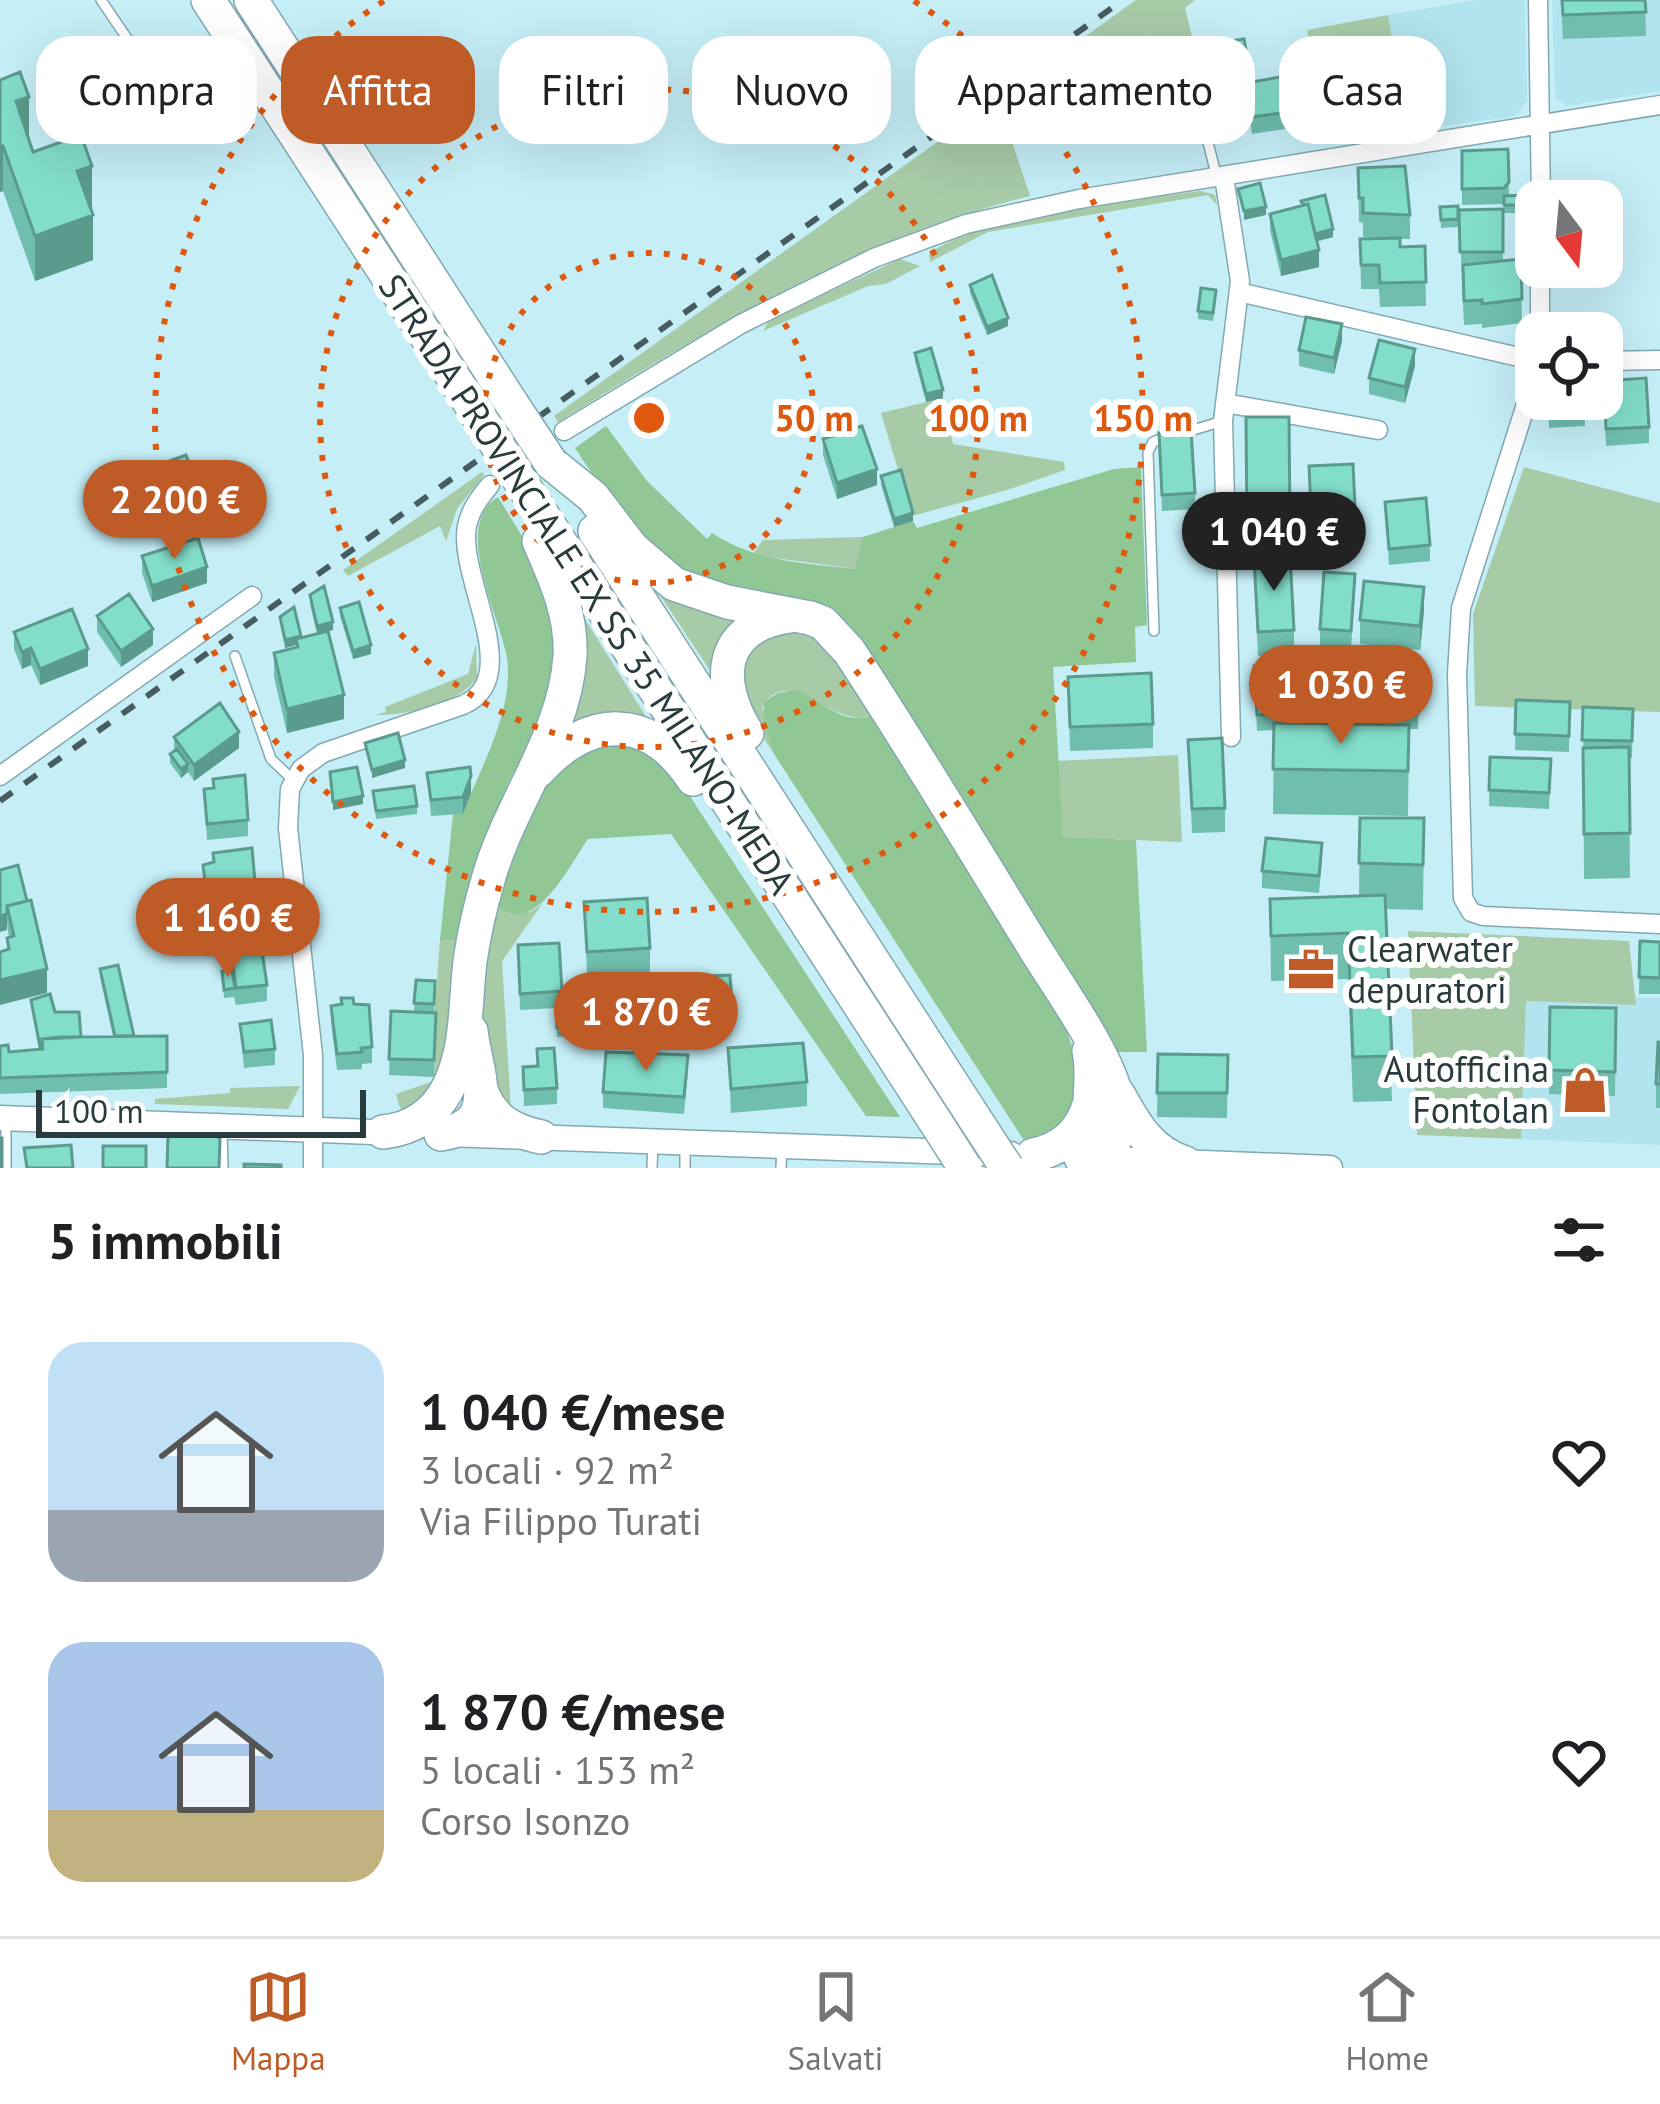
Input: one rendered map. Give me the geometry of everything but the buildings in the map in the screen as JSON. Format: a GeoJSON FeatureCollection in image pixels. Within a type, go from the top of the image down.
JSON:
{"type":"FeatureCollection","features":[{"type":"Feature","properties":{"kind":"highway","name":"STRADA PROVINCIALE EX SS 35 MILANO-MEDA"},"geometry":{"type":"LineString","coordinates":[[208,0],[483,423],[506,484],[772,869],[965,1168]]}},
{"type":"Feature","properties":{"kind":"highway","name":"STRADA PROVINCIALE EX SS 35 MILANO-MEDA"},"geometry":{"type":"LineString","coordinates":[[250,0],[976,1119],[1020,1161]]}},
{"type":"Feature","properties":{"kind":"highway"},"geometry":{"type":"LineString","coordinates":[[551,463],[592,496],[632,548],[674,584],[727,602],[810,618],[836,635],[1076,1016],[1101,1094],[1119,1128],[1116,1140],[1101,1157]]}},
{"type":"Feature","properties":{"kind":"highway"},"geometry":{"type":"LineString","coordinates":[[468,1132],[456,1101],[478,915],[498,844],[560,711],[570,652],[558,584],[506,484]]}},
{"type":"Feature","properties":{"kind":"highway"},"geometry":{"type":"LineString","coordinates":[[800,848],[785,795],[735,712],[725,677],[731,653],[746,634],[773,619],[810,618]]}},
{"type":"Feature","properties":{"kind":"highway"},"geometry":{"type":"LineString","coordinates":[[519,796],[554,753],[572,741],[601,729],[633,730],[669,750],[728,829],[772,869]]}},
{"type":"Feature","properties":{"kind":"highway"},"geometry":{"type":"LineString","coordinates":[[468,999],[481,1090],[488,1106],[502,1122],[541,1137]]}},
{"type":"Feature","properties":{"kind":"highway"},"geometry":{"type":"LineString","coordinates":[[382,1132],[425,1118],[446,1092],[458,1061]]}},
{"type":"Feature","properties":{"kind":"highway"},"geometry":{"type":"LineString","coordinates":[[468,1132],[481,1090]]}},
{"type":"Feature","properties":{"kind":"highway"},"geometry":{"type":"LineString","coordinates":[[1020,1161],[1068,1139],[1101,1094]]}},
{"type":"Feature","properties":{"kind":"highway"},"geometry":{"type":"LineString","coordinates":[[1101,1094],[1160,1153],[1186,1163]]}},
{"type":"Feature","properties":{"kind":"street"},"geometry":{"type":"LineString","coordinates":[[1538,0],[1541,180]]}},
{"type":"Feature","properties":{"kind":"street"},"geometry":{"type":"LineString","coordinates":[[564,431],[741,324],[891,250],[1022,210],[1660,104]]}},
{"type":"Feature","properties":{"kind":"street"},"geometry":{"type":"LineString","coordinates":[[1220,178],[1238,257],[1240,292],[1224,412],[1231,737]]}},
{"type":"Feature","properties":{"kind":"street"},"geometry":{"type":"LineString","coordinates":[[1240,292],[1515,357]]}},
{"type":"Feature","properties":{"kind":"street"},"geometry":{"type":"LineString","coordinates":[[1623,360],[1660,359]]}},
{"type":"Feature","properties":{"kind":"street"},"geometry":{"type":"LineString","coordinates":[[1224,412],[1378,430]]}},
{"type":"Feature","properties":{"kind":"street"},"geometry":{"type":"LineString","coordinates":[[1521,420],[1461,608],[1457,674],[1463,898],[1471,912],[1484,916],[1660,924]]}},
{"type":"Feature","properties":{"kind":"street"},"geometry":{"type":"LineString","coordinates":[[314,1168],[306,968],[288,800],[301,769],[323,753],[463,705],[487,685],[489,651],[465,546],[469,518],[506,484]]}},
{"type":"Feature","properties":{"kind":"street"},"geometry":{"type":"LineString","coordinates":[[0,776],[252,596]]}},
{"type":"Feature","properties":{"kind":"street"},"geometry":{"type":"LineString","coordinates":[[3,1118],[653,1142],[685,1155],[1020,1161],[1101,1157],[1330,1168]]}},
{"type":"Feature","properties":{"kind":"lane"},"geometry":{"type":"LineString","coordinates":[[101,0],[125,36]]}},
{"type":"Feature","properties":{"kind":"lane"},"geometry":{"type":"LineString","coordinates":[[1210,144],[1220,178]]}},
{"type":"Feature","properties":{"kind":"lane"},"geometry":{"type":"LineString","coordinates":[[1154,631],[1148,448],[1224,412]]}},
{"type":"Feature","properties":{"kind":"lane"},"geometry":{"type":"LineString","coordinates":[[235,656],[271,759],[294,781]]}},
{"type":"Feature","properties":{"kind":"lane"},"geometry":{"type":"LineString","coordinates":[[3,1118],[7,1168]]}},
{"type":"Feature","properties":{"kind":"lane"},"geometry":{"type":"LineString","coordinates":[[222,1126],[223,1168]]}},
{"type":"Feature","properties":{"kind":"lane"},"geometry":{"type":"LineString","coordinates":[[652,1168],[653,1142]]}},
{"type":"Feature","properties":{"kind":"shaded area"},"geometry":{"type":"Polygon","coordinates":[[[1475,0],[1525,0],[1527,101],[1516,116],[1446,126],[1446,36],[1392,36],[1388,15],[1475,0]]]}},
{"type":"Feature","properties":{"kind":"shaded area"},"geometry":{"type":"Polygon","coordinates":[[[1552,0],[1660,0],[1660,91],[1566,106],[1555,97],[1552,0]]]}},
{"type":"Feature","properties":{"kind":"shaded area"},"geometry":{"type":"Polygon","coordinates":[[[1635,997],[1660,998],[1660,1145],[1521,1139],[1526,1001],[1635,1005],[1635,997]]]}},
{"type":"Feature","properties":{"kind":"green space"},"geometry":{"type":"Polygon","coordinates":[[[1136,0],[1195,0],[1185,8],[1192,36],[1086,36],[1136,0]]]}},
{"type":"Feature","properties":{"kind":"green space"},"geometry":{"type":"Polygon","coordinates":[[[1388,15],[1392,36],[1308,36],[1307,30],[1388,15]]]}},
{"type":"Feature","properties":{"kind":"green space"},"geometry":{"type":"Polygon","coordinates":[[[935,144],[1013,144],[1030,196],[904,236],[844,262],[728,321],[558,422],[554,416],[935,144]]]}},
{"type":"Feature","properties":{"kind":"green space"},"geometry":{"type":"Polygon","coordinates":[[[1201,191],[1215,195],[1217,205],[1208,195],[988,232],[930,262],[929,254],[952,240],[1020,219],[1201,191]]]}},
{"type":"Feature","properties":{"kind":"green space"},"geometry":{"type":"Polygon","coordinates":[[[900,259],[920,266],[886,284],[868,286],[763,331],[769,320],[900,259]]]}},
{"type":"Feature","properties":{"kind":"green space"},"geometry":{"type":"Polygon","coordinates":[[[943,398],[953,444],[1064,462],[1065,470],[912,516],[881,413],[943,398]]]}},
{"type":"Feature","properties":{"kind":"green space"},"geometry":{"type":"Polygon","coordinates":[[[606,426],[647,481],[707,539],[712,533],[763,556],[855,569],[863,537],[913,521],[917,528],[1114,469],[1141,467],[1147,625],[1135,627],[1136,662],[1053,667],[1063,837],[1136,840],[1147,1052],[1113,1052],[1085,996],[853,630],[813,603],[703,583],[668,567],[624,517],[575,448],[606,426]]]}},
{"type":"Feature","properties":{"kind":"green space"},"geometry":{"type":"Polygon","coordinates":[[[1524,467],[1660,503],[1660,712],[1475,706],[1473,614],[1524,467]]]}},
{"type":"Feature","properties":{"kind":"green space"},"geometry":{"type":"Polygon","coordinates":[[[482,472],[457,509],[446,541],[440,526],[348,576],[343,570],[482,472]]]}},
{"type":"Feature","properties":{"kind":"green space"},"geometry":{"type":"Polygon","coordinates":[[[498,497],[544,572],[561,663],[532,745],[492,820],[459,941],[440,940],[453,814],[463,813],[495,735],[506,693],[506,653],[478,548],[485,510],[498,497]]]}},
{"type":"Feature","properties":{"kind":"green space"},"geometry":{"type":"Polygon","coordinates":[[[863,537],[856,569],[752,555],[763,540],[863,537]]]}},
{"type":"Feature","properties":{"kind":"green space"},"geometry":{"type":"Polygon","coordinates":[[[669,592],[753,614],[711,672],[662,598],[669,592]]]}},
{"type":"Feature","properties":{"kind":"green space"},"geometry":{"type":"Polygon","coordinates":[[[583,616],[650,723],[563,736],[583,616]]]}},
{"type":"Feature","properties":{"kind":"green space"},"geometry":{"type":"Polygon","coordinates":[[[775,630],[811,633],[833,651],[873,716],[842,714],[798,693],[772,695],[762,708],[774,754],[744,708],[739,660],[775,630]]]}},
{"type":"Feature","properties":{"kind":"green space"},"geometry":{"type":"Polygon","coordinates":[[[476,644],[477,678],[458,695],[417,710],[376,715],[386,712],[385,707],[468,674],[476,644]]]}},
{"type":"Feature","properties":{"kind":"green space"},"geometry":{"type":"Polygon","coordinates":[[[796,690],[842,715],[873,716],[1065,1027],[1077,1081],[1076,1099],[1060,1127],[1023,1139],[774,754],[763,719],[764,702],[796,690]]]}},
{"type":"Feature","properties":{"kind":"green space"},"geometry":{"type":"Polygon","coordinates":[[[633,739],[678,778],[900,1117],[866,1116],[671,834],[588,839],[539,905],[514,914],[500,908],[498,895],[537,792],[571,753],[633,739]]]}},
{"type":"Feature","properties":{"kind":"green space"},"geometry":{"type":"Polygon","coordinates":[[[1178,755],[1182,842],[1063,837],[1057,761],[1178,755]]]}},
{"type":"Feature","properties":{"kind":"green space"},"geometry":{"type":"Polygon","coordinates":[[[498,895],[530,912],[542,904],[502,961],[511,1111],[490,1088],[483,1040],[483,972],[498,895]]]}},
{"type":"Feature","properties":{"kind":"green space"},"geometry":{"type":"Polygon","coordinates":[[[1408,931],[1629,941],[1636,1005],[1526,1001],[1521,1139],[1417,1135],[1408,931]]]}},
{"type":"Feature","properties":{"kind":"green space"},"geometry":{"type":"Polygon","coordinates":[[[440,940],[459,941],[448,1050],[438,1091],[405,1110],[396,1094],[434,1081],[440,940]]]}},
{"type":"Feature","properties":{"kind":"green space"},"geometry":{"type":"Polygon","coordinates":[[[300,1086],[288,1109],[155,1104],[155,1099],[230,1093],[230,1088],[300,1086]]]}},
{"type":"Feature","properties":{"kind":"railway"},"geometry":{"type":"LineString","coordinates":[[0,801],[1123,0]]}},
{"type":"Feature","properties":{"kind":"place","name":"Clearwater depuratori"},"geometry":{"type":"Point","coordinates":[1311,970]}},
{"type":"Feature","properties":{"kind":"place","name":"Autofficina Fontolan"},"geometry":{"type":"Point","coordinates":[1585,1090]}}]}
